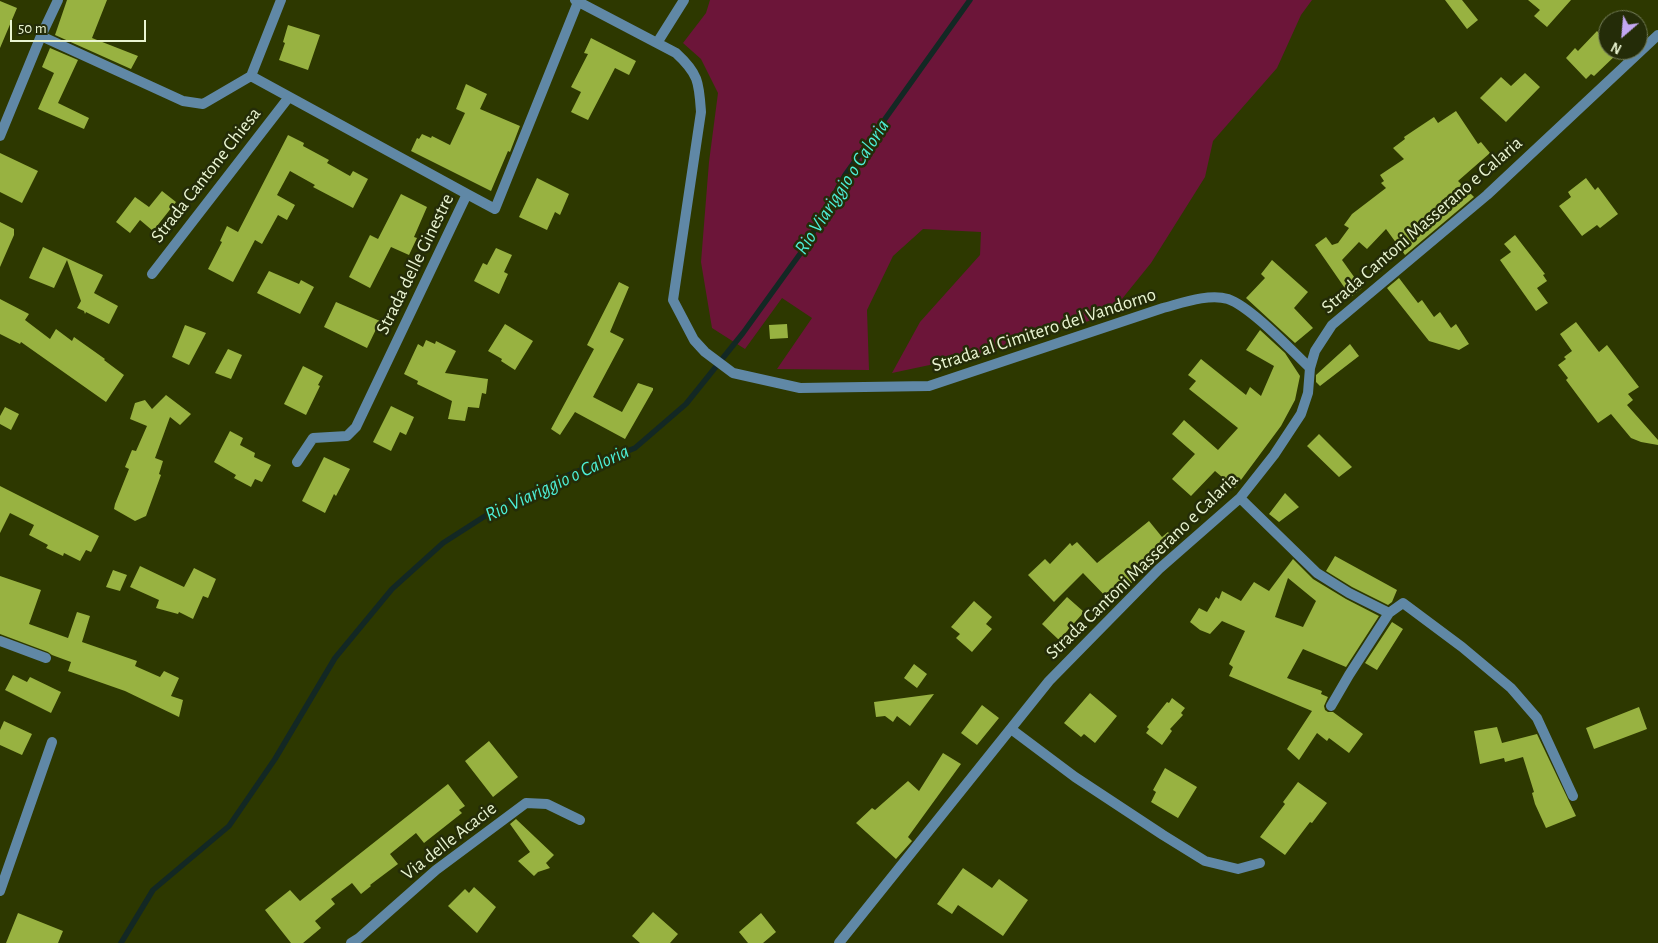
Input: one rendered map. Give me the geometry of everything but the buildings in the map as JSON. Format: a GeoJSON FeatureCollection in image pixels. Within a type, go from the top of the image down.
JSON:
{"type":"FeatureCollection","features":[{"type":"Feature","properties":{"kind":"street"},"geometry":{"type":"LineString","coordinates":[[0,136],[41,36],[58,0]]}},
{"type":"Feature","properties":{"kind":"street","name":"Strada Cantone Chiesa"},"geometry":{"type":"LineString","coordinates":[[41,36],[183,101],[203,104],[251,76],[281,0]]}},
{"type":"Feature","properties":{"kind":"street"},"geometry":{"type":"LineString","coordinates":[[577,1],[657,43],[684,0]]}},
{"type":"Feature","properties":{"kind":"street","name":"Strada delle Ginestre"},"geometry":{"type":"LineString","coordinates":[[297,462],[313,438],[347,436],[356,427],[466,194],[494,209],[577,1]]}},
{"type":"Feature","properties":{"kind":"street","name":"Strada Cantoni Masserano e Calaria"},"geometry":{"type":"LineString","coordinates":[[839,943],[1049,681],[1159,568],[1240,498],[1274,454],[1301,414],[1308,393],[1310,368],[1315,351],[1332,325],[1487,195],[1658,35]]}},
{"type":"Feature","properties":{"kind":"street","name":"Strada al Cimitero del Vandorno"},"geometry":{"type":"LineString","coordinates":[[657,43],[676,54],[690,66],[699,84],[701,112],[673,300],[694,340],[704,352],[733,373],[800,388],[929,386],[1163,308],[1201,298],[1227,299],[1246,309],[1310,368]]}},
{"type":"Feature","properties":{"kind":"street","name":"Strada Cantone Chiesa"},"geometry":{"type":"LineString","coordinates":[[251,76],[466,194]]}},
{"type":"Feature","properties":{"kind":"street","name":"Strada Cantone Chiesa"},"geometry":{"type":"LineString","coordinates":[[152,274],[289,97]]}},
{"type":"Feature","properties":{"kind":"street"},"geometry":{"type":"LineString","coordinates":[[1240,498],[1316,573],[1349,593],[1389,613]]}},
{"type":"Feature","properties":{"kind":"street"},"geometry":{"type":"LineString","coordinates":[[1331,706],[1389,613],[1403,603],[1462,647],[1511,688],[1537,718],[1573,796]]}},
{"type":"Feature","properties":{"kind":"street"},"geometry":{"type":"LineString","coordinates":[[0,641],[46,658]]}},
{"type":"Feature","properties":{"kind":"street"},"geometry":{"type":"LineString","coordinates":[[1011,729],[1075,777],[1163,835],[1205,860],[1238,869],[1260,863]]}},
{"type":"Feature","properties":{"kind":"street"},"geometry":{"type":"LineString","coordinates":[[0,891],[52,742]]}},
{"type":"Feature","properties":{"kind":"street","name":"Via delle Acacie"},"geometry":{"type":"LineString","coordinates":[[351,943],[436,870],[526,803],[547,804],[580,820]]}},
{"type":"Feature","properties":{"kind":"shaded area"},"geometry":{"type":"Polygon","coordinates":[[[710,0],[1312,0],[1301,15],[1277,68],[1213,141],[1205,177],[1151,263],[1109,315],[972,356],[892,373],[920,322],[980,255],[981,232],[923,229],[893,256],[867,310],[869,370],[777,369],[812,318],[782,298],[745,349],[712,328],[701,262],[709,162],[718,93],[701,59],[683,43],[706,13],[710,0]]]}},
{"type":"Feature","properties":{"kind":"waterway","name":"Rio Viariggio o Caloria"},"geometry":{"type":"LineString","coordinates":[[121,943],[153,890],[229,826],[275,759],[335,658],[392,589],[443,543],[496,509],[561,478],[635,448],[686,404],[743,333],[805,247],[845,175],[970,0]]}}]}
